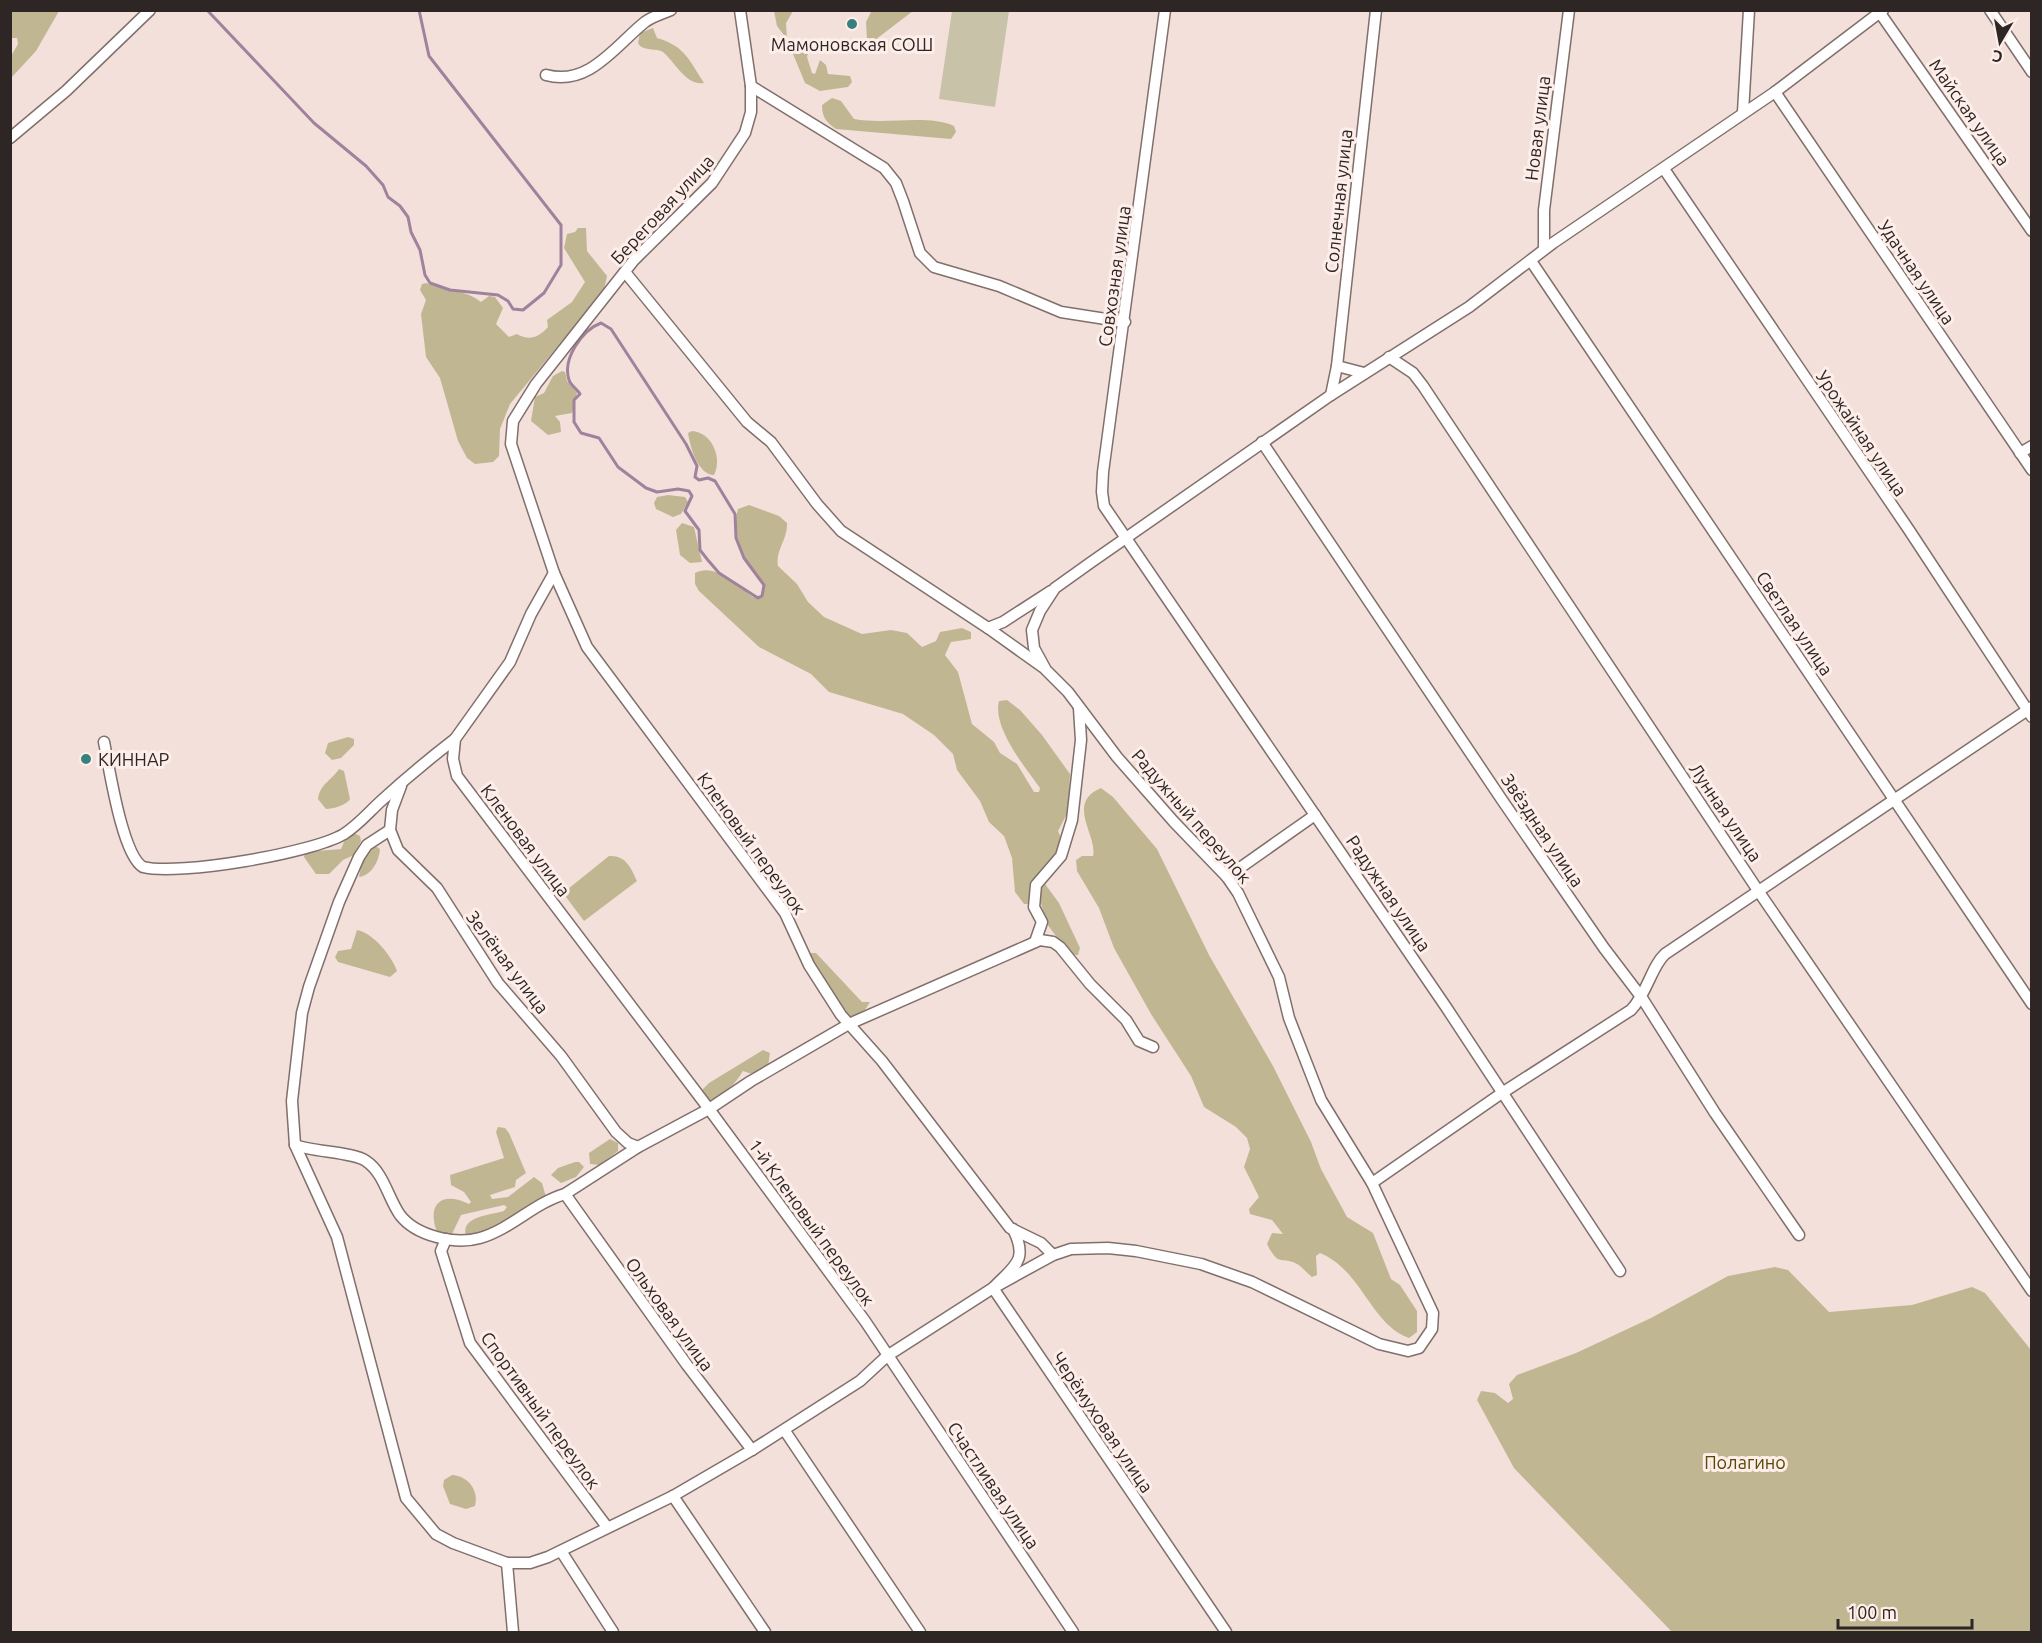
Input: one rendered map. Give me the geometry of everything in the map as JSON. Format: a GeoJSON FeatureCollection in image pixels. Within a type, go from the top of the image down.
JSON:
{"type":"FeatureCollection","features":[{"type":"Feature","properties":{"kind":"street"},"geometry":{"type":"LineString","coordinates":[[10,138],[66,91],[150,10]]}},
{"type":"Feature","properties":{"kind":"street"},"geometry":{"type":"LineString","coordinates":[[546,75],[566,78],[589,69],[623,44],[646,21],[671,10]]}},
{"type":"Feature","properties":{"kind":"street","name":"Береговая улица"},"geometry":{"type":"LineString","coordinates":[[511,436],[518,410],[536,384],[625,272],[698,199],[725,167],[749,123],[751,86],[740,10]]}},
{"type":"Feature","properties":{"kind":"street","name":"Совхозная улица"},"geometry":{"type":"LineString","coordinates":[[1126,537],[1108,514],[1102,492],[1165,10]]}},
{"type":"Feature","properties":{"kind":"street","name":"Солнечная улица"},"geometry":{"type":"LineString","coordinates":[[1331,395],[1337,366],[1376,10]]}},
{"type":"Feature","properties":{"kind":"street","name":"Новая улица"},"geometry":{"type":"LineString","coordinates":[[1544,249],[1544,210],[1569,10]]}},
{"type":"Feature","properties":{"kind":"street"},"geometry":{"type":"LineString","coordinates":[[1743,112],[1749,10]]}},
{"type":"Feature","properties":{"kind":"street"},"geometry":{"type":"LineString","coordinates":[[1990,10],[2031,72]]}},
{"type":"Feature","properties":{"kind":"street","name":"Радужный переулок"},"geometry":{"type":"LineString","coordinates":[[1053,1255],[1071,1250],[1108,1248],[1201,1264],[1252,1282],[1379,1344],[1400,1350],[1419,1348],[1433,1325],[1430,1307],[1372,1183],[1321,1100],[1289,1017],[1279,976],[1247,908],[1227,877],[1117,757],[1078,704],[1047,670],[1034,648],[1032,630],[1040,611],[1055,588],[1331,395],[1469,307],[1544,249],[1775,92],[1882,12]]}},
{"type":"Feature","properties":{"kind":"street","name":"Майская улица"},"geometry":{"type":"LineString","coordinates":[[1882,12],[2031,231]]}},
{"type":"Feature","properties":{"kind":"street"},"geometry":{"type":"LineString","coordinates":[[751,86],[884,168],[896,183],[920,253],[934,267],[999,286],[1061,312],[1125,322]]}},
{"type":"Feature","properties":{"kind":"street","name":"Удачная улица"},"geometry":{"type":"LineString","coordinates":[[1775,92],[2031,470]]}},
{"type":"Feature","properties":{"kind":"street","name":"Урожайная улица"},"geometry":{"type":"LineString","coordinates":[[1664,169],[2030,711]]}},
{"type":"Feature","properties":{"kind":"street","name":"Светлая улица"},"geometry":{"type":"LineString","coordinates":[[1531,261],[2031,1004]]}},
{"type":"Feature","properties":{"kind":"street"},"geometry":{"type":"LineString","coordinates":[[625,272],[747,422],[771,442],[817,504],[841,531],[988,628],[1020,654],[1047,670]]}},
{"type":"Feature","properties":{"kind":"street","name":"Лунная улица"},"geometry":{"type":"LineString","coordinates":[[1389,357],[1413,373],[1423,386],[1759,892],[2031,1291]]}},
{"type":"Feature","properties":{"kind":"street"},"geometry":{"type":"LineString","coordinates":[[1337,366],[1364,373]]}},
{"type":"Feature","properties":{"kind":"street","name":"Кленовый переулок"},"geometry":{"type":"LineString","coordinates":[[511,436],[519,472],[554,573],[587,647],[785,914],[809,965],[849,1024],[882,1061],[1013,1229],[1041,1243],[1053,1255]]}},
{"type":"Feature","properties":{"kind":"street","name":"Звёздная улица"},"geometry":{"type":"LineString","coordinates":[[1263,442],[1502,800],[1604,948],[1642,998],[1715,1113],[1799,1235]]}},
{"type":"Feature","properties":{"kind":"street"},"geometry":{"type":"LineString","coordinates":[[2020,453],[2031,446]]}},
{"type":"Feature","properties":{"kind":"street","name":"Радужная улица"},"geometry":{"type":"LineString","coordinates":[[1126,537],[1620,1271]]}},
{"type":"Feature","properties":{"kind":"street"},"geometry":{"type":"LineString","coordinates":[[104,742],[113,792],[123,826],[136,862],[146,868],[223,865],[318,845],[344,833],[455,739],[510,662],[531,614],[554,573]]}},
{"type":"Feature","properties":{"kind":"street"},"geometry":{"type":"LineString","coordinates":[[988,628],[1003,622],[1055,588]]}},
{"type":"Feature","properties":{"kind":"street"},"geometry":{"type":"LineString","coordinates":[[1035,942],[1042,922],[1035,907],[1036,885],[1061,856],[1071,827],[1081,740],[1078,704]]}},
{"type":"Feature","properties":{"kind":"street"},"geometry":{"type":"LineString","coordinates":[[1372,1183],[1502,1093],[1624,1015],[1642,998],[1661,958],[1863,823],[1893,799],[2030,711]]}},
{"type":"Feature","properties":{"kind":"street","name":"Кленовая улица"},"geometry":{"type":"LineString","coordinates":[[455,739],[453,765],[457,776],[709,1109]]}},
{"type":"Feature","properties":{"kind":"street"},"geometry":{"type":"LineString","coordinates":[[402,783],[392,810],[390,830],[368,845],[359,857],[339,902],[309,987],[301,1021],[292,1101],[295,1145],[338,1237],[406,1498],[436,1534],[507,1563],[530,1563],[561,1551],[673,1496],[785,1431],[860,1382],[887,1356],[993,1288],[1053,1255]]}},
{"type":"Feature","properties":{"kind":"street"},"geometry":{"type":"LineString","coordinates":[[1227,877],[1315,815]]}},
{"type":"Feature","properties":{"kind":"street","name":"Зелёная улица"},"geometry":{"type":"LineString","coordinates":[[390,830],[398,850],[437,888],[498,982],[561,1056],[616,1132],[628,1143],[638,1148]]}},
{"type":"Feature","properties":{"kind":"street"},"geometry":{"type":"LineString","coordinates":[[295,1145],[365,1160],[377,1172],[405,1221],[446,1239],[483,1238],[554,1197],[565,1194],[638,1148],[709,1109],[751,1081],[849,1024],[1035,942],[1048,941],[1060,947],[1090,984],[1126,1020],[1139,1041],[1153,1047]]}},
{"type":"Feature","properties":{"kind":"street","name":"1-й Кленовый переулок"},"geometry":{"type":"LineString","coordinates":[[709,1109],[887,1356]]}},
{"type":"Feature","properties":{"kind":"street","name":"Ольховая улица"},"geometry":{"type":"LineString","coordinates":[[565,1194],[680,1356],[752,1450]]}},
{"type":"Feature","properties":{"kind":"street"},"geometry":{"type":"LineString","coordinates":[[993,1288],[1020,1257],[1021,1247],[1013,1229]]}},
{"type":"Feature","properties":{"kind":"street","name":"Спортивный переулок"},"geometry":{"type":"LineString","coordinates":[[446,1239],[441,1251],[470,1343],[607,1527]]}},
{"type":"Feature","properties":{"kind":"street","name":"Черёмуховая улица"},"geometry":{"type":"LineString","coordinates":[[993,1288],[1226,1632]]}},
{"type":"Feature","properties":{"kind":"street","name":"Счастливая улица"},"geometry":{"type":"LineString","coordinates":[[887,1356],[1073,1632]]}},
{"type":"Feature","properties":{"kind":"street"},"geometry":{"type":"LineString","coordinates":[[785,1431],[920,1632]]}},
{"type":"Feature","properties":{"kind":"street"},"geometry":{"type":"LineString","coordinates":[[673,1496],[765,1632]]}},
{"type":"Feature","properties":{"kind":"street"},"geometry":{"type":"LineString","coordinates":[[561,1551],[613,1632]]}},
{"type":"Feature","properties":{"kind":"street"},"geometry":{"type":"LineString","coordinates":[[507,1563],[513,1632]]}},
{"type":"Feature","properties":{"kind":"shaded area"},"geometry":{"type":"Polygon","coordinates":[[[952,11],[1009,11],[995,107],[939,99],[952,11]]]}},
{"type":"Feature","properties":{"kind":"green space"},"geometry":{"type":"Polygon","coordinates":[[[11,10],[59,11],[36,51],[11,78],[11,56],[18,44],[17,38],[11,38],[11,10]]]}},
{"type":"Feature","properties":{"kind":"green space"},"geometry":{"type":"Polygon","coordinates":[[[872,10],[913,11],[875,40],[867,39],[866,22],[872,10]]]}},
{"type":"Feature","properties":{"kind":"green space"},"geometry":{"type":"Polygon","coordinates":[[[774,11],[793,11],[786,23],[787,39],[777,26],[774,11]]]}},
{"type":"Feature","properties":{"kind":"green space"},"geometry":{"type":"Polygon","coordinates":[[[653,28],[657,38],[674,45],[685,55],[704,83],[692,81],[686,77],[663,52],[640,46],[638,43],[640,33],[653,28]]]}},
{"type":"Feature","properties":{"kind":"green space"},"geometry":{"type":"Polygon","coordinates":[[[800,40],[810,47],[807,57],[812,73],[815,74],[820,60],[826,65],[828,74],[850,76],[852,82],[848,87],[820,91],[805,83],[791,49],[793,43],[800,40]]]}},
{"type":"Feature","properties":{"kind":"green space"},"geometry":{"type":"Polygon","coordinates":[[[832,98],[841,101],[854,119],[944,122],[954,126],[956,132],[951,139],[836,129],[825,119],[822,109],[822,105],[832,98]]]}},
{"type":"Feature","properties":{"kind":"green space"},"geometry":{"type":"Polygon","coordinates":[[[578,228],[586,228],[587,251],[607,276],[604,290],[510,404],[500,429],[499,456],[493,462],[475,464],[467,458],[458,441],[440,378],[426,357],[421,314],[426,300],[420,290],[422,284],[426,283],[462,293],[481,302],[489,296],[495,297],[503,308],[496,324],[509,337],[517,334],[533,337],[541,334],[548,327],[547,320],[572,302],[585,282],[564,248],[567,234],[575,232],[578,228]]]}},
{"type":"Feature","properties":{"kind":"green space"},"geometry":{"type":"Polygon","coordinates":[[[562,371],[565,372],[567,381],[577,393],[572,413],[555,416],[560,422],[561,432],[548,435],[531,421],[535,397],[544,393],[553,376],[562,371]]]}},
{"type":"Feature","properties":{"kind":"green space"},"geometry":{"type":"Polygon","coordinates":[[[692,431],[705,436],[714,447],[717,461],[714,475],[703,470],[696,459],[688,433],[692,431]]]}},
{"type":"Feature","properties":{"kind":"green space"},"geometry":{"type":"Polygon","coordinates":[[[668,495],[685,497],[688,502],[681,514],[673,517],[656,509],[654,503],[657,497],[668,495]]]}},
{"type":"Feature","properties":{"kind":"green space"},"geometry":{"type":"Polygon","coordinates":[[[749,505],[779,516],[787,523],[786,535],[778,555],[778,566],[797,584],[808,602],[824,617],[862,634],[891,630],[907,633],[922,647],[936,641],[940,632],[962,628],[971,632],[971,639],[951,642],[945,655],[958,672],[972,724],[994,742],[1000,753],[1017,764],[1034,792],[1039,792],[1040,788],[1011,746],[1000,723],[999,701],[1007,700],[1020,710],[1042,735],[1070,774],[1068,812],[1058,831],[1062,840],[1030,904],[1024,904],[1015,892],[1012,858],[1004,836],[989,822],[980,801],[957,770],[953,754],[934,735],[903,714],[829,692],[811,674],[759,647],[699,591],[695,584],[695,573],[703,570],[726,577],[753,597],[762,595],[764,585],[748,565],[736,538],[734,525],[738,509],[749,505]]]}},
{"type":"Feature","properties":{"kind":"green space"},"geometry":{"type":"Polygon","coordinates":[[[682,523],[694,527],[702,562],[690,563],[680,555],[676,530],[682,523]]]}},
{"type":"Feature","properties":{"kind":"green space"},"geometry":{"type":"Polygon","coordinates":[[[348,737],[354,739],[354,745],[341,758],[332,760],[325,753],[328,743],[348,737]]]}},
{"type":"Feature","properties":{"kind":"green space"},"geometry":{"type":"Polygon","coordinates":[[[339,769],[344,771],[350,799],[340,806],[326,809],[318,799],[319,794],[339,769]]]}},
{"type":"Feature","properties":{"kind":"green space"},"geometry":{"type":"Polygon","coordinates":[[[1101,788],[1113,797],[1157,849],[1209,955],[1273,1066],[1311,1142],[1321,1169],[1347,1217],[1373,1233],[1391,1279],[1400,1285],[1417,1311],[1417,1332],[1409,1338],[1396,1331],[1385,1321],[1347,1272],[1335,1261],[1320,1253],[1316,1256],[1317,1275],[1312,1277],[1297,1264],[1280,1260],[1274,1256],[1267,1244],[1272,1233],[1283,1234],[1272,1220],[1250,1214],[1249,1209],[1259,1197],[1244,1167],[1250,1149],[1247,1138],[1236,1127],[1204,1107],[1191,1076],[1151,1014],[1114,948],[1099,908],[1077,871],[1076,860],[1082,856],[1093,856],[1085,820],[1085,802],[1091,794],[1101,788]]]}},
{"type":"Feature","properties":{"kind":"green space"},"geometry":{"type":"Polygon","coordinates":[[[352,832],[360,836],[361,841],[354,855],[343,860],[329,874],[316,874],[304,857],[305,852],[341,849],[346,837],[352,832]]]}},
{"type":"Feature","properties":{"kind":"green space"},"geometry":{"type":"Polygon","coordinates":[[[374,845],[380,849],[376,863],[368,873],[359,877],[362,862],[374,845]]]}},
{"type":"Feature","properties":{"kind":"green space"},"geometry":{"type":"Polygon","coordinates":[[[609,856],[624,860],[637,881],[584,921],[563,893],[609,856]]]}},
{"type":"Feature","properties":{"kind":"green space"},"geometry":{"type":"Polygon","coordinates":[[[1045,884],[1059,903],[1080,948],[1078,955],[1070,955],[1047,924],[1038,893],[1045,884]]]}},
{"type":"Feature","properties":{"kind":"green space"},"geometry":{"type":"Polygon","coordinates":[[[357,930],[375,940],[386,952],[397,971],[390,977],[338,962],[335,957],[338,951],[351,949],[357,930]]]}},
{"type":"Feature","properties":{"kind":"green space"},"geometry":{"type":"Polygon","coordinates":[[[811,953],[816,953],[862,1002],[870,1002],[863,1013],[853,1019],[845,1014],[821,972],[809,958],[811,953]]]}},
{"type":"Feature","properties":{"kind":"green space"},"geometry":{"type":"Polygon","coordinates":[[[763,1050],[770,1053],[768,1066],[752,1074],[743,1071],[729,1088],[715,1098],[710,1100],[702,1094],[703,1089],[709,1083],[763,1050]]]}},
{"type":"Feature","properties":{"kind":"green space"},"geometry":{"type":"Polygon","coordinates":[[[498,1127],[505,1128],[509,1133],[526,1173],[516,1180],[515,1187],[490,1195],[492,1199],[508,1197],[534,1177],[542,1183],[546,1197],[485,1232],[466,1236],[465,1229],[472,1220],[504,1211],[507,1207],[504,1205],[461,1215],[452,1234],[444,1235],[437,1232],[434,1214],[439,1202],[451,1199],[469,1204],[471,1202],[464,1192],[451,1185],[450,1175],[504,1158],[496,1132],[498,1127]]]}},
{"type":"Feature","properties":{"kind":"green space"},"geometry":{"type":"Polygon","coordinates":[[[610,1139],[618,1143],[618,1151],[600,1165],[590,1164],[589,1153],[610,1139]]]}},
{"type":"Feature","properties":{"kind":"green space"},"geometry":{"type":"Polygon","coordinates":[[[579,1162],[584,1167],[576,1177],[561,1183],[551,1175],[558,1168],[579,1162]]]}},
{"type":"Feature","properties":{"kind":"green space","name":"Полагино"},"geometry":{"type":"Polygon","coordinates":[[[1775,1267],[1788,1270],[1829,1312],[1912,1305],[1972,1287],[1985,1293],[2031,1350],[2031,1632],[1672,1632],[1514,1468],[1477,1400],[1481,1391],[1495,1393],[1508,1403],[1513,1399],[1509,1384],[1517,1375],[1576,1353],[1651,1318],[1728,1276],[1775,1267]]]}},
{"type":"Feature","properties":{"kind":"green space"},"geometry":{"type":"Polygon","coordinates":[[[452,1475],[463,1478],[474,1489],[475,1506],[466,1509],[450,1504],[443,1486],[444,1480],[452,1475]]]}},
{"type":"Feature","properties":{"kind":"waterway"},"geometry":{"type":"LineString","coordinates":[[207,10],[314,123],[366,166],[383,185],[388,197],[400,206],[408,217],[411,232],[420,250],[425,275],[430,283],[450,290],[498,295],[508,301],[513,309],[523,310],[544,293],[561,265],[561,225],[429,56],[419,10]]}},
{"type":"Feature","properties":{"kind":"waterway"},"geometry":{"type":"LineString","coordinates":[[601,323],[611,329],[686,444],[697,466],[695,477],[699,480],[708,478],[715,481],[735,514],[736,538],[744,558],[764,585],[762,596],[758,598],[719,573],[700,550],[699,530],[685,511],[692,496],[689,491],[678,489],[657,492],[646,488],[618,467],[599,438],[581,433],[574,422],[574,400],[580,394],[569,380],[568,363],[575,346],[587,332],[601,323]]}},
{"type":"Feature","properties":{"kind":"place","name":"Мамоновская СОШ"},"geometry":{"type":"Point","coordinates":[852,24]}},
{"type":"Feature","properties":{"kind":"place","name":"КИННАР"},"geometry":{"type":"Point","coordinates":[86,759]}}]}
